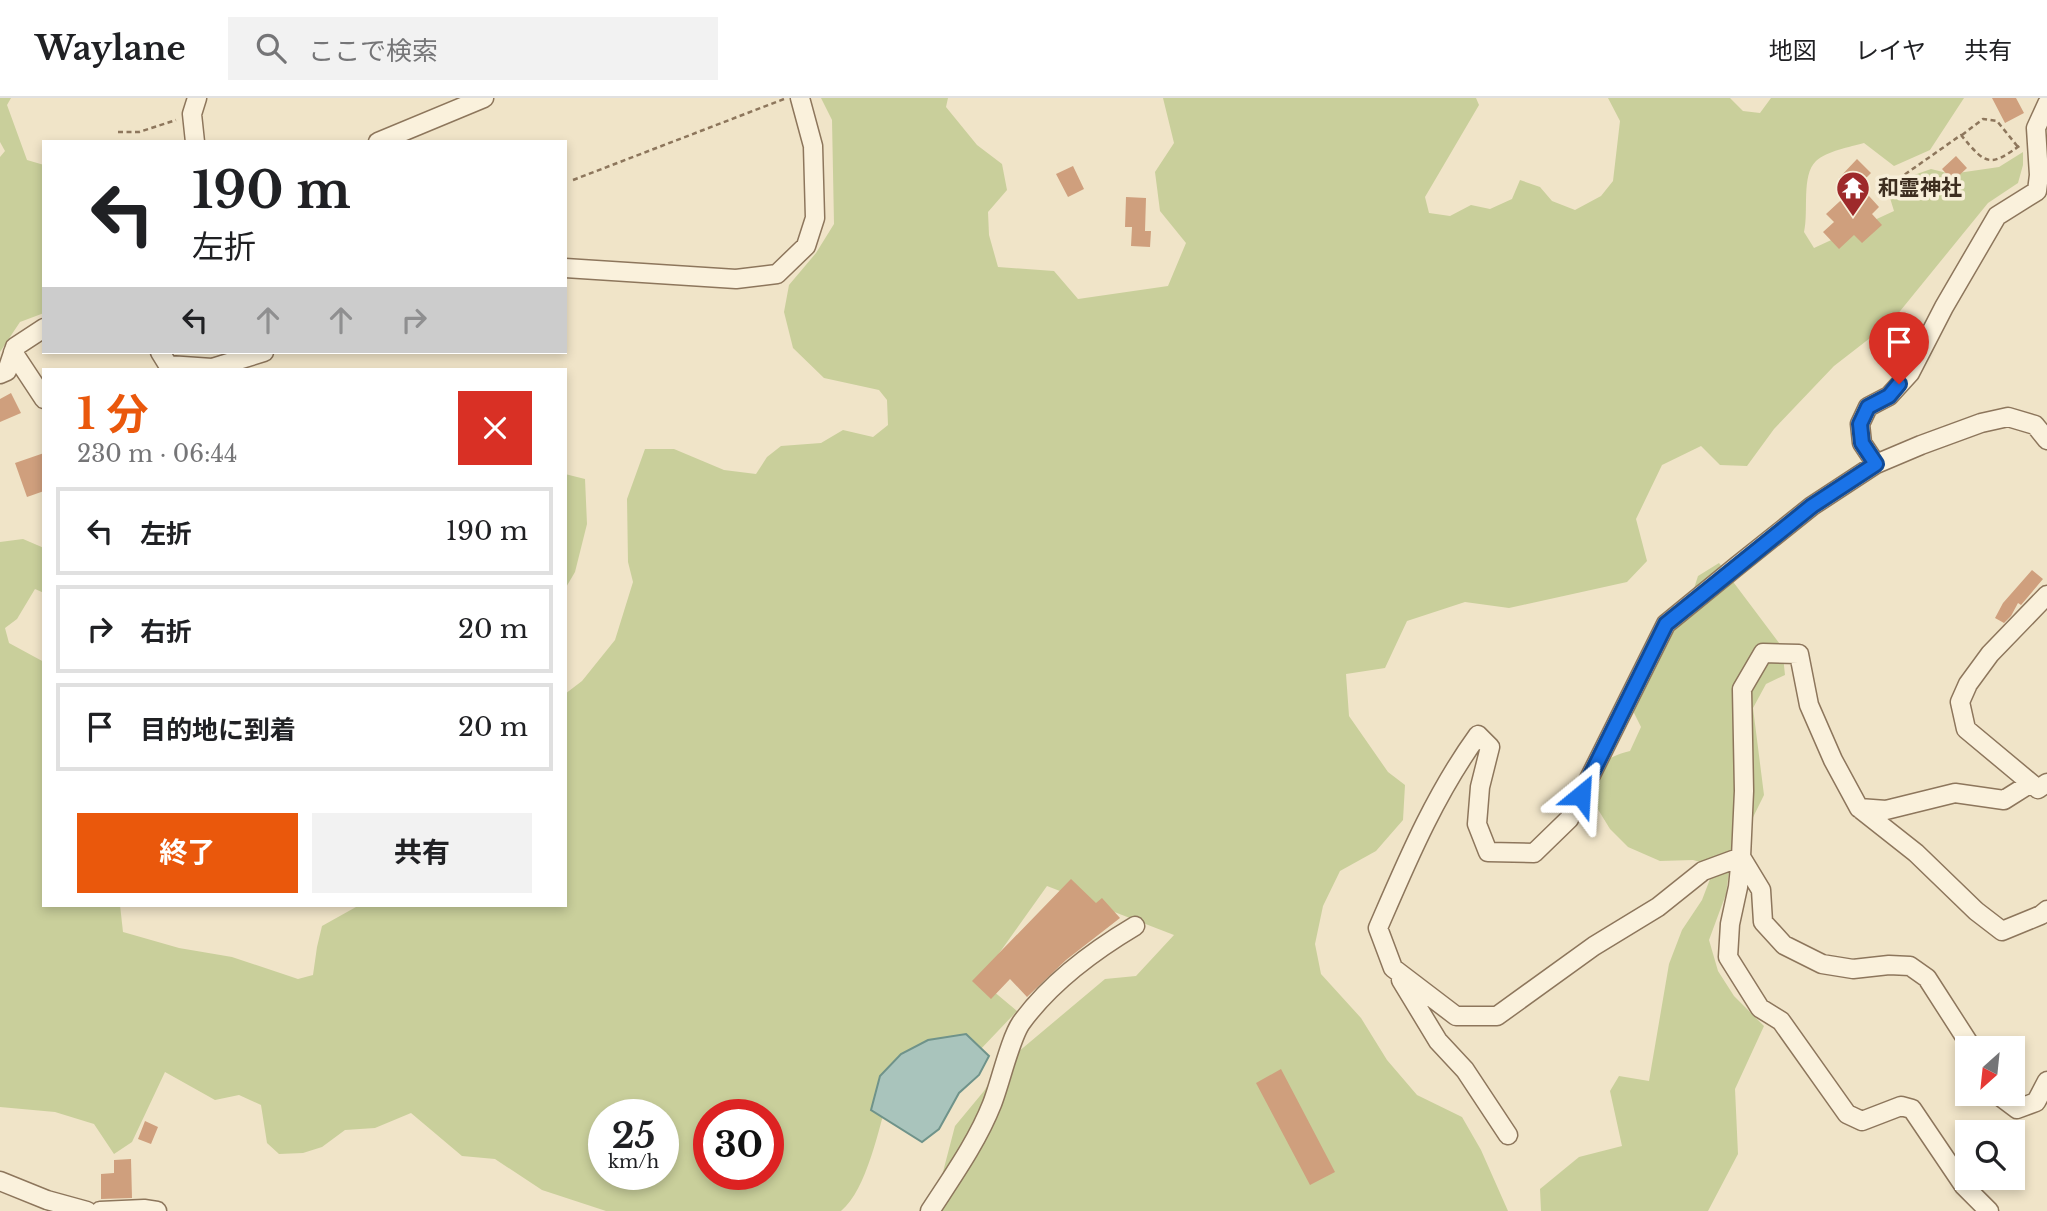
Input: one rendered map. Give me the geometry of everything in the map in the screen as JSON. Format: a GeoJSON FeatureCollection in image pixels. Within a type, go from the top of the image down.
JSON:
{"type":"FeatureCollection","features":[{"type":"Feature","properties":{"kind":"street"},"geometry":{"type":"LineString","coordinates":[[383,140],[484,98]]}},
{"type":"Feature","properties":{"kind":"street"},"geometry":{"type":"LineString","coordinates":[[567,268],[736,279],[777,274],[806,246],[815,218],[813,146],[800,98]]}},
{"type":"Feature","properties":{"kind":"street"},"geometry":{"type":"LineString","coordinates":[[1876,464],[1862,443],[1860,424],[1868,407],[1889,396],[1910,373],[1944,307],[1997,216],[2037,191],[2039,175],[2036,128],[2047,104]]}},
{"type":"Feature","properties":{"kind":"street"},"geometry":{"type":"LineString","coordinates":[[194,106],[195,140]]}},
{"type":"Feature","properties":{"kind":"street"},"geometry":{"type":"LineString","coordinates":[[0,374],[7,371],[15,347],[42,329]]}},
{"type":"Feature","properties":{"kind":"street"},"geometry":{"type":"LineString","coordinates":[[13,352],[42,396]]}},
{"type":"Feature","properties":{"kind":"street"},"geometry":{"type":"LineString","coordinates":[[161,354],[168,365],[212,368],[258,354]]}},
{"type":"Feature","properties":{"kind":"street"},"geometry":{"type":"LineString","coordinates":[[1508,1135],[1465,1070],[1438,1041],[1393,968],[1378,928],[1427,821],[1455,767],[1478,735],[1490,747],[1480,787],[1477,824],[1488,852],[1534,852],[1569,819],[1666,624],[1812,506],[1876,464],[1981,423],[2008,417],[2035,425],[2047,440]]}},
{"type":"Feature","properties":{"kind":"street"},"geometry":{"type":"LineString","coordinates":[[1859,808],[1886,810],[1955,793],[2004,800],[2039,783],[1966,729],[1960,702],[1968,684],[1990,654],[2047,595]]}},
{"type":"Feature","properties":{"kind":"street"},"geometry":{"type":"LineString","coordinates":[[1989,1211],[1964,1186],[1912,1110],[1901,1107],[1862,1121],[1847,1114],[1781,1021],[1760,1008],[1728,957],[1730,924],[1741,857],[1744,791],[1742,689],[1763,653],[1799,654],[1809,705],[1833,760],[1859,808],[1916,853],[1976,911],[2002,932],[2047,910]]}},
{"type":"Feature","properties":{"kind":"street"},"geometry":{"type":"LineString","coordinates":[[1393,968],[1456,1016],[1497,1016],[1594,946],[1658,907],[1703,871],[1741,857]]}},
{"type":"Feature","properties":{"kind":"street"},"geometry":{"type":"LineString","coordinates":[[1741,857],[1760,890],[1763,922],[1784,945],[1822,964],[1853,969],[1889,965],[1910,966],[1927,978],[1964,1036]]}},
{"type":"Feature","properties":{"kind":"street"},"geometry":{"type":"LineString","coordinates":[[930,1211],[962,1163],[991,1107],[1020,1025],[1047,994],[1077,966],[1101,946],[1135,926]]}},
{"type":"Feature","properties":{"kind":"street"},"geometry":{"type":"LineString","coordinates":[[2025,1106],[2036,1101],[2047,1081]]}},
{"type":"Feature","properties":{"kind":"street"},"geometry":{"type":"LineString","coordinates":[[0,1181],[47,1200],[88,1211]]}},
{"type":"Feature","properties":{"kind":"street"},"geometry":{"type":"LineString","coordinates":[[100,1211],[157,1211]]}},
{"type":"Feature","properties":{"kind":"path"},"geometry":{"type":"LineString","coordinates":[[573,180],[787,98]]}},
{"type":"Feature","properties":{"kind":"path"},"geometry":{"type":"LineString","coordinates":[[118,132],[139,132],[194,106]]}},
{"type":"Feature","properties":{"kind":"path"},"geometry":{"type":"LineString","coordinates":[[1877,194],[1983,119],[1997,121],[2018,147]]}},
{"type":"Feature","properties":{"kind":"path"},"geometry":{"type":"LineString","coordinates":[[1961,135],[1980,158],[2000,160],[2036,134]]}},
{"type":"Feature","properties":{"kind":"green space"},"geometry":{"type":"Polygon","coordinates":[[[0,98],[11,98],[7,105],[27,160],[42,164],[42,314],[20,322],[0,352],[0,157],[5,151],[0,142],[0,98]]]}},
{"type":"Feature","properties":{"kind":"green space"},"geometry":{"type":"Polygon","coordinates":[[[821,98],[948,98],[946,107],[977,145],[1002,164],[1007,190],[988,212],[989,235],[998,267],[1054,271],[1078,299],[1168,286],[1186,243],[1160,211],[1155,172],[1174,143],[1163,98],[1476,98],[1479,105],[1425,197],[1429,213],[1450,216],[1471,205],[1490,209],[1512,199],[1520,180],[1540,187],[1552,201],[1575,210],[1601,196],[1613,181],[1620,121],[1608,98],[1730,98],[1743,111],[1760,113],[1771,98],[1964,98],[1930,150],[1894,166],[1864,143],[1832,152],[1816,161],[1808,175],[1804,232],[1814,248],[1894,211],[1886,185],[1931,169],[1951,174],[1999,167],[2023,152],[2018,183],[1988,203],[1892,321],[1834,366],[1774,429],[1747,466],[1720,465],[1701,446],[1662,465],[1636,519],[1647,561],[1627,582],[1509,608],[1465,602],[1407,621],[1385,668],[1346,674],[1349,716],[1388,772],[1405,785],[1403,820],[1376,851],[1340,871],[1323,906],[1315,944],[1321,974],[1361,1018],[1387,1060],[1417,1095],[1462,1117],[1481,1150],[1508,1211],[919,1211],[938,1191],[955,1126],[999,1068],[1105,979],[1136,976],[1174,935],[1047,886],[980,980],[1017,1011],[978,1052],[889,1094],[865,1173],[850,1201],[841,1211],[606,1211],[542,1190],[495,1159],[462,1156],[411,1113],[375,1128],[345,1130],[322,1147],[303,1153],[279,1154],[267,1143],[261,1105],[239,1095],[215,1100],[165,1072],[132,1142],[114,1154],[94,1124],[55,1112],[0,1107],[0,542],[23,539],[42,547],[42,592],[35,589],[17,619],[5,628],[9,643],[42,661],[42,907],[120,907],[123,932],[179,948],[232,957],[298,979],[313,975],[322,926],[356,907],[567,907],[567,692],[582,681],[615,640],[633,582],[628,562],[627,499],[645,449],[674,449],[724,470],[756,474],[767,457],[781,446],[821,443],[843,430],[873,437],[888,425],[887,400],[879,390],[824,378],[793,348],[784,312],[789,285],[816,253],[834,224],[832,120],[821,98]]]}},
{"type":"Feature","properties":{"kind":"green space"},"geometry":{"type":"Polygon","coordinates":[[[567,474],[585,479],[587,524],[575,572],[567,586],[567,474]]]}},
{"type":"Feature","properties":{"kind":"green space"},"geometry":{"type":"Polygon","coordinates":[[[1719,563],[1782,647],[1785,675],[1766,684],[1753,708],[1764,795],[1730,864],[1726,894],[1709,940],[1718,971],[1734,996],[1764,1026],[1735,1089],[1738,1154],[1708,1211],[1541,1211],[1540,1189],[1579,1157],[1622,1146],[1610,1091],[1619,1076],[1649,1081],[1669,964],[1682,930],[1702,900],[1715,866],[1693,860],[1660,861],[1628,847],[1610,829],[1591,798],[1601,767],[1612,757],[1630,751],[1641,727],[1630,705],[1648,662],[1688,607],[1698,576],[1719,563]]]}},
{"type":"Feature","properties":{"kind":"water"},"geometry":{"type":"Polygon","coordinates":[[[966,1034],[989,1056],[979,1075],[959,1093],[939,1129],[922,1142],[871,1110],[880,1076],[901,1054],[928,1040],[966,1034]]]}},
{"type":"Feature","properties":{"kind":"building"},"geometry":{"type":"Polygon","coordinates":[[[1992,98],[2016,98],[2024,113],[2005,123],[1992,98]]]}},
{"type":"Feature","properties":{"kind":"building"},"geometry":{"type":"Polygon","coordinates":[[[1956,156],[1967,168],[1953,181],[1942,169],[1956,156]]]}},
{"type":"Feature","properties":{"kind":"building","name":"和霊神社"},"geometry":{"type":"Polygon","coordinates":[[[1857,159],[1871,173],[1859,185],[1879,207],[1872,214],[1882,225],[1862,243],[1854,235],[1839,249],[1823,232],[1834,222],[1826,214],[1852,190],[1839,178],[1857,159]]]}},
{"type":"Feature","properties":{"kind":"building"},"geometry":{"type":"Polygon","coordinates":[[[1073,166],[1084,189],[1068,197],[1056,174],[1073,166]]]}},
{"type":"Feature","properties":{"kind":"building"},"geometry":{"type":"Polygon","coordinates":[[[1126,197],[1146,198],[1145,231],[1151,231],[1150,247],[1131,246],[1132,227],[1125,227],[1126,197]]]}},
{"type":"Feature","properties":{"kind":"building"},"geometry":{"type":"Polygon","coordinates":[[[11,393],[21,413],[0,422],[0,399],[11,393]]]}},
{"type":"Feature","properties":{"kind":"building"},"geometry":{"type":"Polygon","coordinates":[[[42,454],[42,492],[27,497],[15,463],[42,454]]]}},
{"type":"Feature","properties":{"kind":"building"},"geometry":{"type":"Polygon","coordinates":[[[2032,570],[2043,579],[2021,605],[2018,603],[2004,623],[1995,618],[2003,603],[2032,570]]]}},
{"type":"Feature","properties":{"kind":"building"},"geometry":{"type":"Polygon","coordinates":[[[1071,879],[1096,903],[1102,898],[1120,918],[1066,960],[1027,997],[1010,979],[991,999],[972,981],[1071,879]]]}},
{"type":"Feature","properties":{"kind":"building"},"geometry":{"type":"Polygon","coordinates":[[[1281,1069],[1335,1172],[1310,1185],[1256,1083],[1281,1069]]]}},
{"type":"Feature","properties":{"kind":"building"},"geometry":{"type":"Polygon","coordinates":[[[145,1121],[158,1127],[151,1144],[138,1139],[145,1121]]]}},
{"type":"Feature","properties":{"kind":"building"},"geometry":{"type":"Polygon","coordinates":[[[131,1159],[132,1198],[101,1199],[101,1174],[114,1173],[114,1160],[131,1159]]]}},
{"type":"Feature","properties":{"kind":"place","name":"和霊神社"},"geometry":{"type":"Point","coordinates":[1853,218]}},
{"type":"Feature","properties":{"kind":"route"},"geometry":{"type":"LineString","coordinates":[[1581,795],[1666,624],[1812,506],[1876,464],[1862,443],[1860,424],[1868,407],[1889,396],[1899,384]]}}]}
